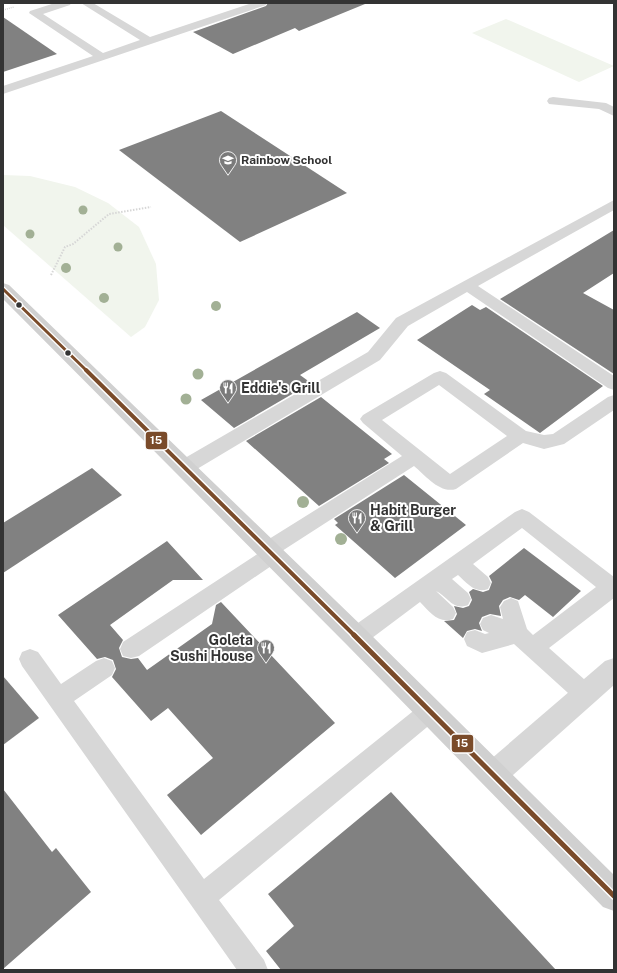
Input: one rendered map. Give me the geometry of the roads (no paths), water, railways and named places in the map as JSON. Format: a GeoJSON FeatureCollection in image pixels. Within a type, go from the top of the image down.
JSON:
{"type":"FeatureCollection","features":[{"type":"Feature","properties":{"kind":"main road"},"geometry":{"type":"LineString","coordinates":[[3,288],[494,774],[614,896]]}},
{"type":"Feature","properties":{"kind":"street"},"geometry":{"type":"LineString","coordinates":[[494,774],[614,669]]}},
{"type":"Feature","properties":{"kind":"lane"},"geometry":{"type":"LineString","coordinates":[[66,3],[34,13],[102,57]]}},
{"type":"Feature","properties":{"kind":"lane"},"geometry":{"type":"LineString","coordinates":[[86,3],[149,41]]}},
{"type":"Feature","properties":{"kind":"lane"},"geometry":{"type":"LineString","coordinates":[[3,90],[262,3]]}},
{"type":"Feature","properties":{"kind":"lane"},"geometry":{"type":"LineString","coordinates":[[552,100],[602,106],[614,112]]}},
{"type":"Feature","properties":{"kind":"lane"},"geometry":{"type":"LineString","coordinates":[[602,106],[614,100]]}},
{"type":"Feature","properties":{"kind":"lane"},"geometry":{"type":"LineString","coordinates":[[185,467],[374,356],[402,322],[614,204]]}},
{"type":"Feature","properties":{"kind":"lane"},"geometry":{"type":"LineString","coordinates":[[468,286],[614,384]]}},
{"type":"Feature","properties":{"kind":"lane"},"geometry":{"type":"LineString","coordinates":[[520,436],[449,484],[368,419],[440,377],[520,436],[544,442],[558,439],[614,401]]}},
{"type":"Feature","properties":{"kind":"lane"},"geometry":{"type":"LineString","coordinates":[[131,649],[270,552],[415,457]]}},
{"type":"Feature","properties":{"kind":"lane"},"geometry":{"type":"LineString","coordinates":[[356,637],[522,517],[613,588],[534,648]]}},
{"type":"Feature","properties":{"kind":"lane"},"geometry":{"type":"LineString","coordinates":[[458,563],[481,582]]}},
{"type":"Feature","properties":{"kind":"lane"},"geometry":{"type":"LineString","coordinates":[[429,584],[461,599]]}},
{"type":"Feature","properties":{"kind":"lane"},"geometry":{"type":"LineString","coordinates":[[429,584],[445,613]]}},
{"type":"Feature","properties":{"kind":"lane"},"geometry":{"type":"LineString","coordinates":[[511,607],[517,634]]}},
{"type":"Feature","properties":{"kind":"lane"},"geometry":{"type":"LineString","coordinates":[[491,624],[517,634],[586,694]]}},
{"type":"Feature","properties":{"kind":"lane"},"geometry":{"type":"LineString","coordinates":[[475,639],[482,644],[517,634]]}},
{"type":"Feature","properties":{"kind":"lane"},"geometry":{"type":"LineString","coordinates":[[30,659],[254,970]]}},
{"type":"Feature","properties":{"kind":"lane"},"geometry":{"type":"LineString","coordinates":[[58,699],[104,668]]}},
{"type":"Feature","properties":{"kind":"lane"},"geometry":{"type":"LineString","coordinates":[[202,897],[430,711]]}},
{"type":"Feature","properties":{"kind":"place","name":"Rainbow School"},"geometry":{"type":"Point","coordinates":[228,175]}},
{"type":"Feature","properties":{"kind":"place","name":"Eddie's Grill"},"geometry":{"type":"Point","coordinates":[228,403]}},
{"type":"Feature","properties":{"kind":"place","name":"Habit Burger & Grill"},"geometry":{"type":"Point","coordinates":[357,533]}},
{"type":"Feature","properties":{"kind":"place","name":"Goleta Sushi House"},"geometry":{"type":"Point","coordinates":[266,663]}}]}
